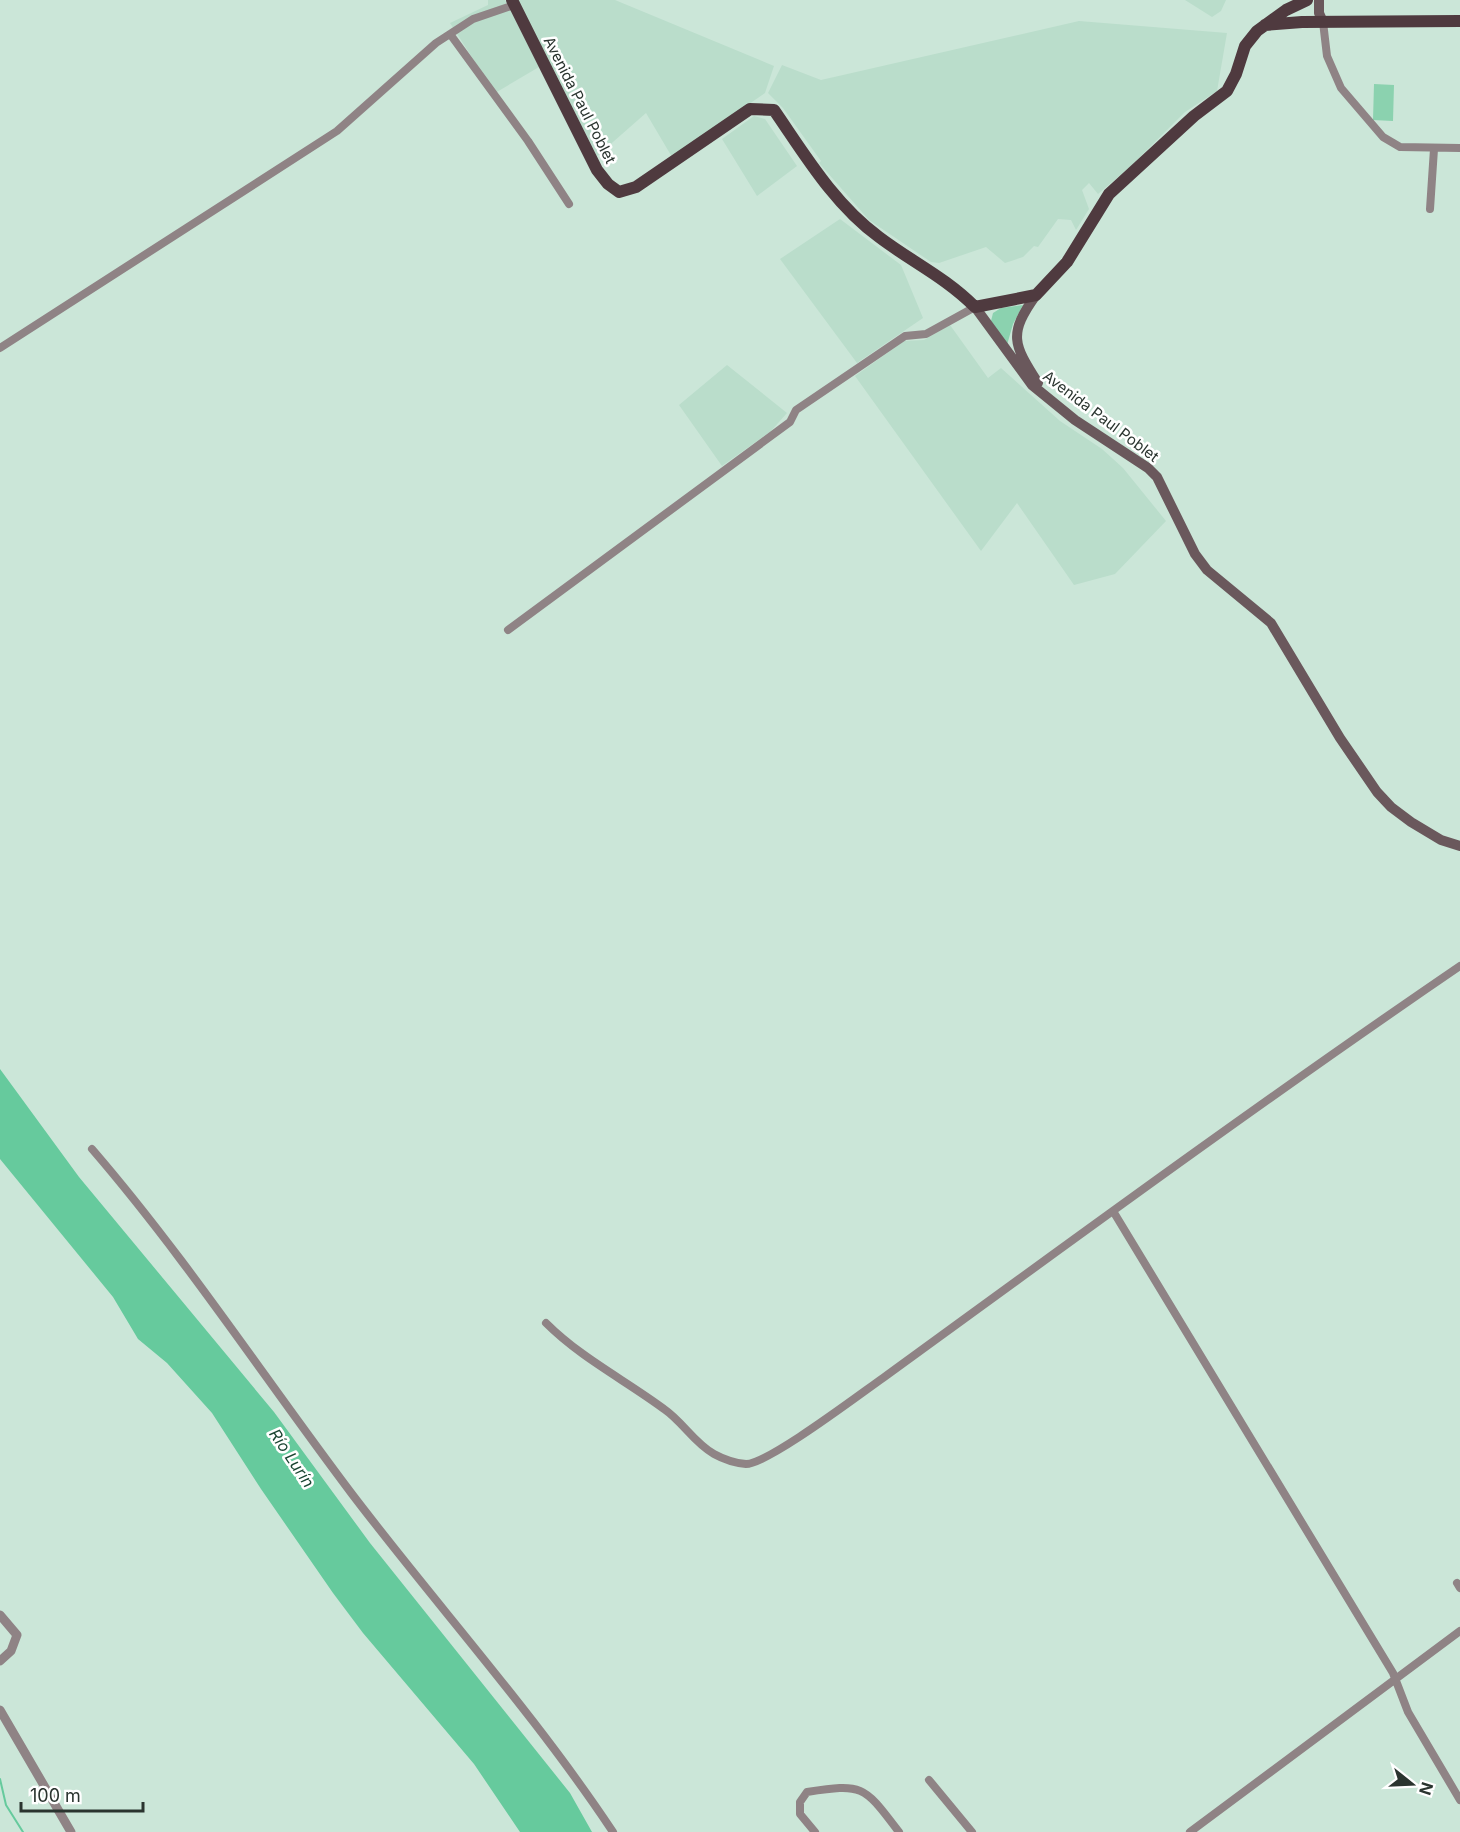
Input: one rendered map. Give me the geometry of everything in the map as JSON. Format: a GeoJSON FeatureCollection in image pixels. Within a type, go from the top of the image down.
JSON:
{"type":"FeatureCollection","features":[{"type":"Feature","properties":{"kind":"main road"},"geometry":{"type":"LineString","coordinates":[[1055,404],[1019,354],[1014,339],[1020,318],[1036,295],[1066,262],[1109,194],[1194,116],[1227,91],[1236,74],[1245,46],[1264,25],[1306,0]]}},
{"type":"Feature","properties":{"kind":"main road"},"geometry":{"type":"LineString","coordinates":[[1319,0],[1319,13],[1323,22]]}},
{"type":"Feature","properties":{"kind":"main road","name":"Avenida Paul Poblet"},"geometry":{"type":"LineString","coordinates":[[513,2],[597,170],[608,184],[619,192],[636,187],[750,109],[774,110],[842,204],[878,237],[950,283],[975,307],[1032,385],[1055,404],[1149,468],[1157,477],[1195,554],[1207,570],[1272,623],[1340,738],[1377,792],[1391,807],[1411,822],[1441,840],[1460,846]]}},
{"type":"Feature","properties":{"kind":"main road"},"geometry":{"type":"LineString","coordinates":[[1264,25],[1460,21]]}},
{"type":"Feature","properties":{"kind":"main road"},"geometry":{"type":"LineString","coordinates":[[975,307],[1036,295]]}},
{"type":"Feature","properties":{"kind":"street"},"geometry":{"type":"LineString","coordinates":[[0,348],[337,131],[436,43],[473,19],[513,2]]}},
{"type":"Feature","properties":{"kind":"street"},"geometry":{"type":"LineString","coordinates":[[1323,22],[1327,56],[1341,88],[1350,102],[1391,143],[1400,147],[1460,148]]}},
{"type":"Feature","properties":{"kind":"street"},"geometry":{"type":"LineString","coordinates":[[450,34],[528,141],[569,204]]}},
{"type":"Feature","properties":{"kind":"street"},"geometry":{"type":"LineString","coordinates":[[1430,208],[1434,149]]}},
{"type":"Feature","properties":{"kind":"street"},"geometry":{"type":"LineString","coordinates":[[508,630],[790,422],[796,410],[905,336],[926,334],[975,307]]}},
{"type":"Feature","properties":{"kind":"street"},"geometry":{"type":"LineString","coordinates":[[546,1323],[571,1345],[667,1411],[698,1443],[731,1462],[753,1464],[772,1454],[873,1385],[1113,1211],[1460,966]]}},
{"type":"Feature","properties":{"kind":"street"},"geometry":{"type":"LineString","coordinates":[[92,1149],[180,1260],[391,1545],[578,1779],[613,1832]]}},
{"type":"Feature","properties":{"kind":"street"},"geometry":{"type":"LineString","coordinates":[[1113,1211],[1395,1679],[1408,1712],[1460,1800]]}},
{"type":"Feature","properties":{"kind":"street"},"geometry":{"type":"LineString","coordinates":[[0,1615],[15,1629],[17,1635],[11,1651],[0,1661]]}},
{"type":"Feature","properties":{"kind":"street"},"geometry":{"type":"LineString","coordinates":[[1190,1832],[1460,1631]]}},
{"type":"Feature","properties":{"kind":"street"},"geometry":{"type":"LineString","coordinates":[[0,1710],[71,1832]]}},
{"type":"Feature","properties":{"kind":"street"},"geometry":{"type":"LineString","coordinates":[[929,1780],[972,1832]]}},
{"type":"Feature","properties":{"kind":"street"},"geometry":{"type":"LineString","coordinates":[[815,1832],[800,1814],[800,1802],[807,1792],[847,1786],[861,1791],[878,1805],[899,1832]]}},
{"type":"Feature","properties":{"kind":"shaded area"},"geometry":{"type":"Polygon","coordinates":[[[488,0],[505,0],[539,67],[495,93],[450,23],[488,5],[488,0]]]}},
{"type":"Feature","properties":{"kind":"shaded area"},"geometry":{"type":"Polygon","coordinates":[[[517,0],[615,0],[774,66],[765,93],[672,157],[646,113],[597,156],[517,0]]]}},
{"type":"Feature","properties":{"kind":"shaded area"},"geometry":{"type":"Polygon","coordinates":[[[1185,0],[1226,0],[1221,11],[1212,17],[1185,0]]]}},
{"type":"Feature","properties":{"kind":"shaded area"},"geometry":{"type":"Polygon","coordinates":[[[1079,21],[1227,33],[1217,91],[1185,112],[1131,166],[1098,194],[1089,183],[1082,190],[1089,209],[1076,230],[1071,220],[1058,219],[1038,247],[1034,246],[1023,257],[1005,263],[986,247],[939,263],[931,262],[869,220],[819,163],[821,161],[783,108],[768,93],[782,65],[821,80],[1079,21]]]}},
{"type":"Feature","properties":{"kind":"shaded area"},"geometry":{"type":"Polygon","coordinates":[[[1374,84],[1394,85],[1393,121],[1373,120],[1374,84]]]}},
{"type":"Feature","properties":{"kind":"shaded area"},"geometry":{"type":"Polygon","coordinates":[[[754,116],[765,119],[797,166],[757,196],[722,139],[754,116]]]}},
{"type":"Feature","properties":{"kind":"shaded area"},"geometry":{"type":"Polygon","coordinates":[[[840,219],[901,265],[923,318],[857,363],[780,259],[840,219]]]}},
{"type":"Feature","properties":{"kind":"shaded area"},"geometry":{"type":"Polygon","coordinates":[[[1023,305],[1013,324],[1007,345],[991,321],[993,313],[1001,308],[1023,305]]]}},
{"type":"Feature","properties":{"kind":"shaded area"},"geometry":{"type":"Polygon","coordinates":[[[950,325],[988,378],[1001,368],[1060,421],[1102,449],[1123,468],[1166,521],[1115,574],[1074,585],[1017,503],[981,551],[855,376],[904,341],[924,340],[950,325]]]}},
{"type":"Feature","properties":{"kind":"shaded area"},"geometry":{"type":"Polygon","coordinates":[[[727,365],[787,413],[771,431],[722,466],[679,405],[727,365]]]}},
{"type":"Feature","properties":{"kind":"water","name":"Río Lurín"},"geometry":{"type":"Polygon","coordinates":[[[0,1069],[79,1177],[274,1412],[370,1543],[570,1793],[592,1832],[520,1832],[474,1764],[363,1633],[261,1489],[212,1413],[167,1363],[138,1339],[113,1297],[0,1159],[0,1069]]]}},
{"type":"Feature","properties":{"kind":"waterway"},"geometry":{"type":"LineString","coordinates":[[0,1779],[6,1805],[23,1832]]}}]}
